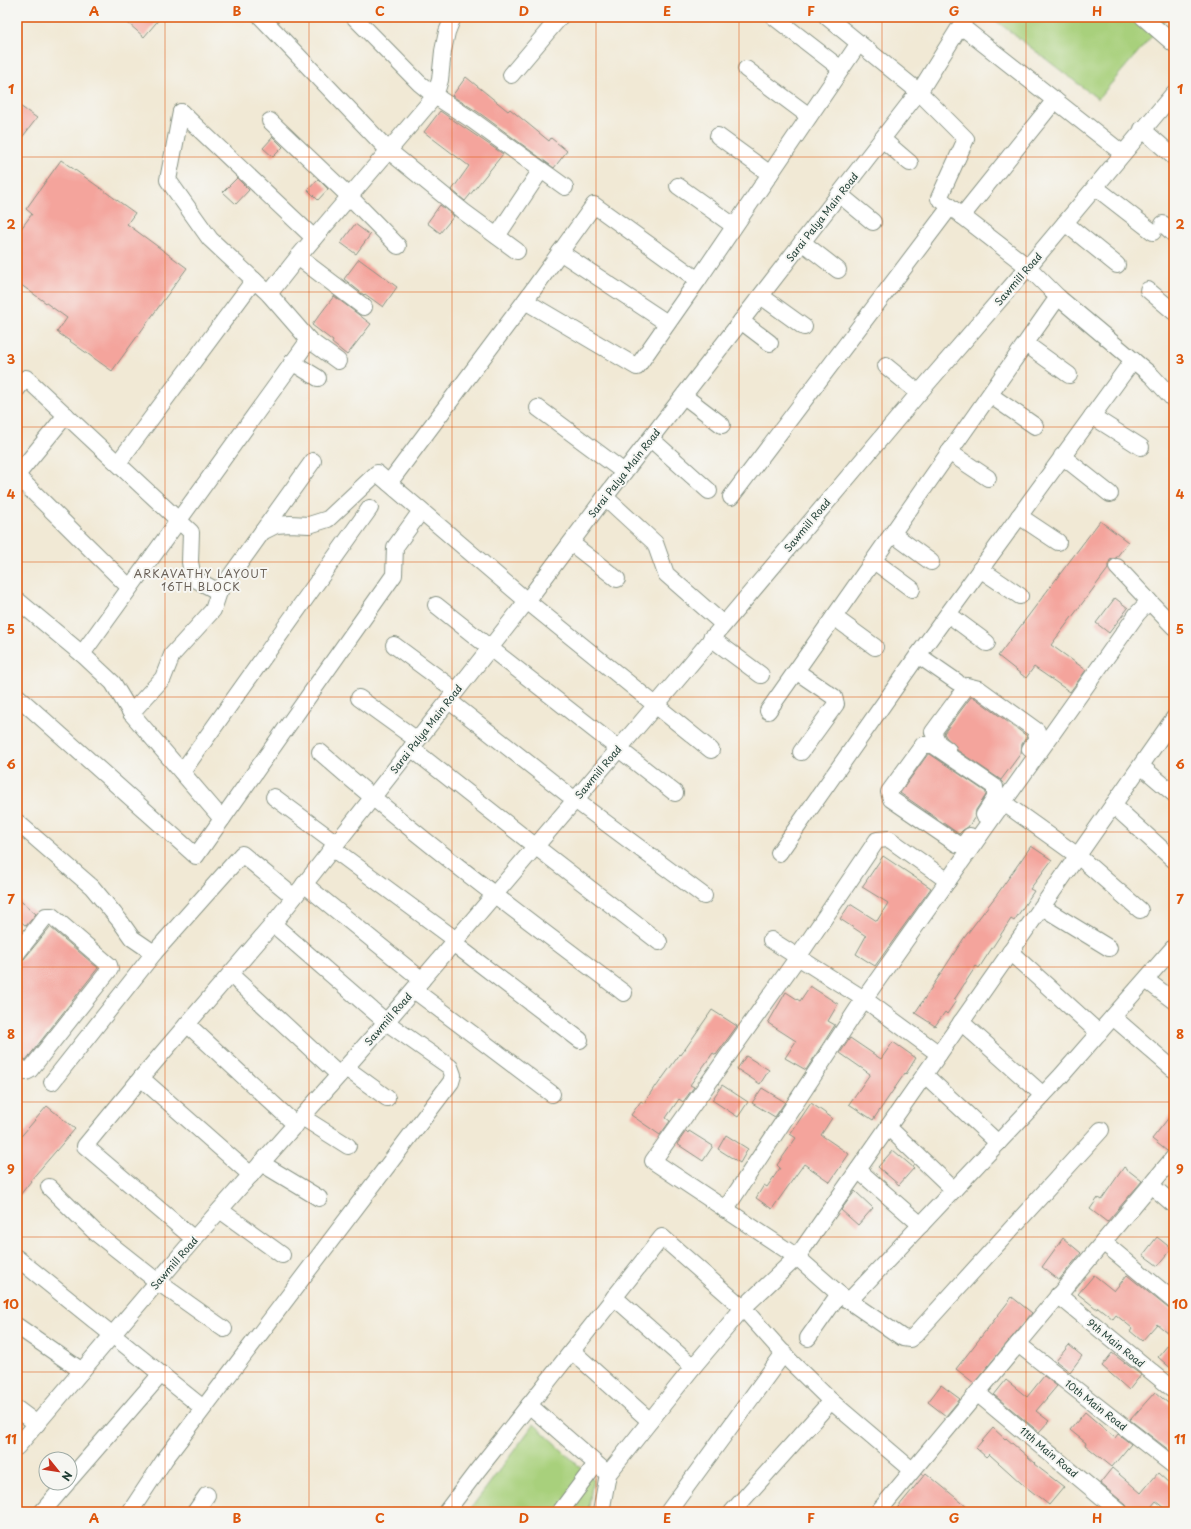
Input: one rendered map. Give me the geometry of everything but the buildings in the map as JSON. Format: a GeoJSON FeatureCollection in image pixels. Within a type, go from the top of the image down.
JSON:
{"type":"FeatureCollection","features":[{"type":"Feature","properties":{"kind":"street"},"geometry":{"type":"LineString","coordinates":[[261,17],[389,151],[464,212],[517,251]]}},
{"type":"Feature","properties":{"kind":"street"},"geometry":{"type":"LineString","coordinates":[[354,17],[435,96],[472,120],[565,187]]}},
{"type":"Feature","properties":{"kind":"street"},"geometry":{"type":"LineString","coordinates":[[269,294],[298,257],[435,96],[440,80],[443,51],[447,32],[453,17]]}},
{"type":"Feature","properties":{"kind":"street"},"geometry":{"type":"LineString","coordinates":[[774,17],[841,69]]}},
{"type":"Feature","properties":{"kind":"street"},"geometry":{"type":"LineString","coordinates":[[827,17],[919,92],[966,139],[939,198],[1028,267],[1058,297],[1172,392]]}},
{"type":"Feature","properties":{"kind":"street"},"geometry":{"type":"LineString","coordinates":[[1143,17],[1174,44]]}},
{"type":"Feature","properties":{"kind":"street"},"geometry":{"type":"LineString","coordinates":[[511,74],[555,19]]}},
{"type":"Feature","properties":{"kind":"street"},"geometry":{"type":"LineString","coordinates":[[964,21],[1055,100],[1122,153]]}},
{"type":"Feature","properties":{"kind":"street","name":"Sarai Palya Main Road"},"geometry":{"type":"LineString","coordinates":[[194,1239],[85,1146],[141,1078],[273,924],[527,601],[624,472],[919,92],[964,21]]}},
{"type":"Feature","properties":{"kind":"street"},"geometry":{"type":"LineString","coordinates":[[525,301],[636,367],[698,280],[859,43]]}},
{"type":"Feature","properties":{"kind":"street"},"geometry":{"type":"LineString","coordinates":[[746,69],[809,116]]}},
{"type":"Feature","properties":{"kind":"street","name":"Sawmill Road"},"geometry":{"type":"LineString","coordinates":[[17,1447],[194,1239],[418,985],[1174,93]]}},
{"type":"Feature","properties":{"kind":"street"},"geometry":{"type":"LineString","coordinates":[[732,497],[956,211],[1055,100]]}},
{"type":"Feature","properties":{"kind":"street"},"geometry":{"type":"LineString","coordinates":[[314,238],[181,112],[168,180],[210,239],[269,294],[309,340],[338,361]]}},
{"type":"Feature","properties":{"kind":"street"},"geometry":{"type":"LineString","coordinates":[[270,120],[350,197],[398,246]]}},
{"type":"Feature","properties":{"kind":"street"},"geometry":{"type":"LineString","coordinates":[[1142,129],[1174,157]]}},
{"type":"Feature","properties":{"kind":"street"},"geometry":{"type":"LineString","coordinates":[[718,136],[770,174]]}},
{"type":"Feature","properties":{"kind":"street"},"geometry":{"type":"LineString","coordinates":[[882,139],[910,163]]}},
{"type":"Feature","properties":{"kind":"street"},"geometry":{"type":"LineString","coordinates":[[497,236],[541,170]]}},
{"type":"Feature","properties":{"kind":"street"},"geometry":{"type":"LineString","coordinates":[[678,186],[734,226]]}},
{"type":"Feature","properties":{"kind":"street"},"geometry":{"type":"LineString","coordinates":[[1095,187],[1164,230]]}},
{"type":"Feature","properties":{"kind":"street"},"geometry":{"type":"LineString","coordinates":[[840,194],[873,222]]}},
{"type":"Feature","properties":{"kind":"street"},"geometry":{"type":"LineString","coordinates":[[389,483],[525,301],[594,205],[698,280]]}},
{"type":"Feature","properties":{"kind":"street"},"geometry":{"type":"LineString","coordinates":[[1065,223],[1117,265]]}},
{"type":"Feature","properties":{"kind":"street"},"geometry":{"type":"LineString","coordinates":[[802,242],[838,270]]}},
{"type":"Feature","properties":{"kind":"street"},"geometry":{"type":"LineString","coordinates":[[560,252],[667,323]]}},
{"type":"Feature","properties":{"kind":"street"},"geometry":{"type":"LineString","coordinates":[[298,257],[364,307]]}},
{"type":"Feature","properties":{"kind":"street"},"geometry":{"type":"LineString","coordinates":[[118,463],[254,280]]}},
{"type":"Feature","properties":{"kind":"street"},"geometry":{"type":"LineString","coordinates":[[1148,290],[1174,312]]}},
{"type":"Feature","properties":{"kind":"street"},"geometry":{"type":"LineString","coordinates":[[761,296],[804,327]]}},
{"type":"Feature","properties":{"kind":"street"},"geometry":{"type":"LineString","coordinates":[[768,711],[1058,297]]}},
{"type":"Feature","properties":{"kind":"street"},"geometry":{"type":"LineString","coordinates":[[741,321],[770,344]]}},
{"type":"Feature","properties":{"kind":"street"},"geometry":{"type":"LineString","coordinates":[[82,654],[309,340]]}},
{"type":"Feature","properties":{"kind":"street"},"geometry":{"type":"LineString","coordinates":[[1026,344],[1069,375]]}},
{"type":"Feature","properties":{"kind":"street"},"geometry":{"type":"LineString","coordinates":[[779,853],[918,655],[1133,360]]}},
{"type":"Feature","properties":{"kind":"street"},"geometry":{"type":"LineString","coordinates":[[292,362],[318,378]]}},
{"type":"Feature","properties":{"kind":"street"},"geometry":{"type":"LineString","coordinates":[[886,366],[919,393]]}},
{"type":"Feature","properties":{"kind":"street"},"geometry":{"type":"LineString","coordinates":[[17,389],[26,378],[191,532],[190,562],[193,578],[219,592]]}},
{"type":"Feature","properties":{"kind":"street"},"geometry":{"type":"LineString","coordinates":[[990,395],[1035,426]]}},
{"type":"Feature","properties":{"kind":"street"},"geometry":{"type":"LineString","coordinates":[[684,396],[722,426]]}},
{"type":"Feature","properties":{"kind":"street"},"geometry":{"type":"LineString","coordinates":[[538,408],[624,472]]}},
{"type":"Feature","properties":{"kind":"street"},"geometry":{"type":"LineString","coordinates":[[66,415],[17,476],[129,588]]}},
{"type":"Feature","properties":{"kind":"street"},"geometry":{"type":"LineString","coordinates":[[1092,416],[1141,447]]}},
{"type":"Feature","properties":{"kind":"street"},"geometry":{"type":"LineString","coordinates":[[651,439],[709,491]]}},
{"type":"Feature","properties":{"kind":"street"},"geometry":{"type":"LineString","coordinates":[[950,452],[988,478]]}},
{"type":"Feature","properties":{"kind":"street"},"geometry":{"type":"LineString","coordinates":[[1062,456],[1110,494]]}},
{"type":"Feature","properties":{"kind":"street"},"geometry":{"type":"LineString","coordinates":[[131,713],[163,678],[172,655],[212,610],[219,592],[313,461]]}},
{"type":"Feature","properties":{"kind":"street"},"geometry":{"type":"LineString","coordinates":[[262,532],[276,525],[308,525],[328,518],[377,473],[527,601],[711,750]]}},
{"type":"Feature","properties":{"kind":"street"},"geometry":{"type":"LineString","coordinates":[[605,497],[655,542],[666,574],[723,624]]}},
{"type":"Feature","properties":{"kind":"street"},"geometry":{"type":"LineString","coordinates":[[182,772],[370,508]]}},
{"type":"Feature","properties":{"kind":"street"},"geometry":{"type":"LineString","coordinates":[[17,696],[196,856],[394,575],[395,547],[421,511]]}},
{"type":"Feature","properties":{"kind":"street"},"geometry":{"type":"LineString","coordinates":[[1019,516],[1058,542]]}},
{"type":"Feature","properties":{"kind":"street"},"geometry":{"type":"LineString","coordinates":[[892,534],[931,562]]}},
{"type":"Feature","properties":{"kind":"street"},"geometry":{"type":"LineString","coordinates":[[571,543],[617,579]]}},
{"type":"Feature","properties":{"kind":"street"},"geometry":{"type":"LineString","coordinates":[[874,561],[912,589]]}},
{"type":"Feature","properties":{"kind":"street"},"geometry":{"type":"LineString","coordinates":[[1117,567],[1174,627]]}},
{"type":"Feature","properties":{"kind":"street"},"geometry":{"type":"LineString","coordinates":[[980,569],[1020,596]]}},
{"type":"Feature","properties":{"kind":"street"},"geometry":{"type":"LineString","coordinates":[[17,600],[82,654],[113,683],[131,713],[222,819]]}},
{"type":"Feature","properties":{"kind":"street"},"geometry":{"type":"LineString","coordinates":[[725,1210],[864,999],[948,881],[973,838],[995,798],[995,787],[933,745],[924,745],[889,792],[891,799],[957,844],[964,844],[973,838],[1004,803],[1033,751],[1037,738],[1037,731],[979,689],[967,686],[933,732],[938,743],[996,783],[1005,782],[1033,751],[1137,614],[1149,601]]}},
{"type":"Feature","properties":{"kind":"street"},"geometry":{"type":"LineString","coordinates":[[436,604],[675,793]]}},
{"type":"Feature","properties":{"kind":"street"},"geometry":{"type":"LineString","coordinates":[[948,614],[987,642]]}},
{"type":"Feature","properties":{"kind":"street"},"geometry":{"type":"LineString","coordinates":[[834,617],[875,647]]}},
{"type":"Feature","properties":{"kind":"street"},"geometry":{"type":"LineString","coordinates":[[712,638],[761,675]]}},
{"type":"Feature","properties":{"kind":"street"},"geometry":{"type":"LineString","coordinates":[[394,645],[575,800],[704,896]]}},
{"type":"Feature","properties":{"kind":"street"},"geometry":{"type":"LineString","coordinates":[[918,655],[957,682]]}},
{"type":"Feature","properties":{"kind":"street"},"geometry":{"type":"LineString","coordinates":[[796,671],[834,697],[836,704],[801,752]]}},
{"type":"Feature","properties":{"kind":"street"},"geometry":{"type":"LineString","coordinates":[[359,698],[535,846],[659,942]]}},
{"type":"Feature","properties":{"kind":"street"},"geometry":{"type":"LineString","coordinates":[[601,1512],[608,1474],[693,1367],[743,1308],[797,1258],[1174,718]]}},
{"type":"Feature","properties":{"kind":"street"},"geometry":{"type":"LineString","coordinates":[[320,752],[372,798],[494,894],[624,993]]}},
{"type":"Feature","properties":{"kind":"street"},"geometry":{"type":"LineString","coordinates":[[1141,766],[1174,794]]}},
{"type":"Feature","properties":{"kind":"street"},"geometry":{"type":"LineString","coordinates":[[274,797],[580,1040]]}},
{"type":"Feature","properties":{"kind":"street"},"geometry":{"type":"LineString","coordinates":[[1004,803],[1078,856],[1140,910]]}},
{"type":"Feature","properties":{"kind":"street"},"geometry":{"type":"LineString","coordinates":[[1113,805],[1174,860]]}},
{"type":"Feature","properties":{"kind":"street"},"geometry":{"type":"LineString","coordinates":[[17,822],[92,886],[132,938],[154,953]]}},
{"type":"Feature","properties":{"kind":"street"},"geometry":{"type":"LineString","coordinates":[[948,881],[889,839],[877,840],[798,957],[653,1162],[797,1258],[844,1298],[904,1338],[910,1339],[916,1335],[1101,1130]]}},
{"type":"Feature","properties":{"kind":"street"},"geometry":{"type":"LineString","coordinates":[[52,1082],[154,953],[242,854],[294,897]]}},
{"type":"Feature","properties":{"kind":"street"},"geometry":{"type":"LineString","coordinates":[[304,884],[418,985],[552,1094]]}},
{"type":"Feature","properties":{"kind":"street"},"geometry":{"type":"LineString","coordinates":[[1042,907],[1109,948]]}},
{"type":"Feature","properties":{"kind":"street"},"geometry":{"type":"LineString","coordinates":[[17,953],[46,916],[52,916],[109,965],[110,969],[30,1070],[26,1072],[17,1065]]}},
{"type":"Feature","properties":{"kind":"street"},"geometry":{"type":"LineString","coordinates":[[130,1512],[165,1459],[451,1082],[453,1075],[450,1067],[386,1022],[273,924]]}},
{"type":"Feature","properties":{"kind":"street"},"geometry":{"type":"LineString","coordinates":[[771,940],[864,999],[939,1054]]}},
{"type":"Feature","properties":{"kind":"street"},"geometry":{"type":"LineString","coordinates":[[808,1338],[844,1298],[921,1225],[1061,1076],[1174,947]]}},
{"type":"Feature","properties":{"kind":"street"},"geometry":{"type":"LineString","coordinates":[[1010,952],[1099,1033]]}},
{"type":"Feature","properties":{"kind":"street"},"geometry":{"type":"LineString","coordinates":[[230,974],[342,1071],[387,1098]]}},
{"type":"Feature","properties":{"kind":"street"},"geometry":{"type":"LineString","coordinates":[[1146,980],[1174,1001]]}},
{"type":"Feature","properties":{"kind":"street"},"geometry":{"type":"LineString","coordinates":[[1113,1017],[1173,1069]]}},
{"type":"Feature","properties":{"kind":"street"},"geometry":{"type":"LineString","coordinates":[[961,1022],[1043,1095]]}},
{"type":"Feature","properties":{"kind":"street"},"geometry":{"type":"LineString","coordinates":[[187,1024],[299,1121],[348,1146]]}},
{"type":"Feature","properties":{"kind":"street"},"geometry":{"type":"LineString","coordinates":[[925,1075],[998,1143]]}},
{"type":"Feature","properties":{"kind":"street"},"geometry":{"type":"LineString","coordinates":[[141,1078],[256,1169],[319,1198]]}},
{"type":"Feature","properties":{"kind":"street"},"geometry":{"type":"LineString","coordinates":[[888,1127],[954,1190]]}},
{"type":"Feature","properties":{"kind":"street"},"geometry":{"type":"LineString","coordinates":[[878,1512],[1174,1157]]}},
{"type":"Feature","properties":{"kind":"street"},"geometry":{"type":"LineString","coordinates":[[858,1170],[921,1225]]}},
{"type":"Feature","properties":{"kind":"street"},"geometry":{"type":"LineString","coordinates":[[1151,1185],[1174,1205]]}},
{"type":"Feature","properties":{"kind":"street"},"geometry":{"type":"LineString","coordinates":[[49,1187],[96,1233],[158,1282],[224,1329]]}},
{"type":"Feature","properties":{"kind":"street"},"geometry":{"type":"LineString","coordinates":[[220,1210],[282,1255]]}},
{"type":"Feature","properties":{"kind":"street"},"geometry":{"type":"LineString","coordinates":[[446,1512],[662,1237],[743,1308],[791,1362],[831,1401],[912,1470]]}},
{"type":"Feature","properties":{"kind":"street"},"geometry":{"type":"LineString","coordinates":[[1103,1242],[1174,1301]]}},
{"type":"Feature","properties":{"kind":"street"},"geometry":{"type":"LineString","coordinates":[[17,1258],[204,1408]]}},
{"type":"Feature","properties":{"kind":"street","name":"9th Main Road"},"geometry":{"type":"LineString","coordinates":[[1058,1295],[1174,1390]]}},
{"type":"Feature","properties":{"kind":"street"},"geometry":{"type":"LineString","coordinates":[[614,1297],[693,1367]]}},
{"type":"Feature","properties":{"kind":"street"},"geometry":{"type":"LineString","coordinates":[[17,1326],[82,1371]]}},
{"type":"Feature","properties":{"kind":"street","name":"10th Main Road"},"geometry":{"type":"LineString","coordinates":[[1018,1344],[1174,1466]]}},
{"type":"Feature","properties":{"kind":"street"},"geometry":{"type":"LineString","coordinates":[[572,1351],[650,1421]]}},
{"type":"Feature","properties":{"kind":"street"},"geometry":{"type":"LineString","coordinates":[[668,1512],[784,1353]]}},
{"type":"Feature","properties":{"kind":"street"},"geometry":{"type":"LineString","coordinates":[[78,1470],[161,1374]]}},
{"type":"Feature","properties":{"kind":"street","name":"11th Main Road"},"geometry":{"type":"LineString","coordinates":[[977,1393],[1120,1512]]}},
{"type":"Feature","properties":{"kind":"street"},"geometry":{"type":"LineString","coordinates":[[732,1512],[831,1401]]}},
{"type":"Feature","properties":{"kind":"street"},"geometry":{"type":"LineString","coordinates":[[529,1405],[608,1474]]}},
{"type":"Feature","properties":{"kind":"street"},"geometry":{"type":"LineString","coordinates":[[17,1408],[37,1424]]}},
{"type":"Feature","properties":{"kind":"street"},"geometry":{"type":"LineString","coordinates":[[560,1512],[596,1464]]}},
{"type":"Feature","properties":{"kind":"street"},"geometry":{"type":"LineString","coordinates":[[42,1512],[60,1491]]}},
{"type":"Feature","properties":{"kind":"street"},"geometry":{"type":"LineString","coordinates":[[195,1512],[207,1495]]}},
{"type":"Feature","properties":{"kind":"green space"},"geometry":{"type":"Polygon","coordinates":[[[991,17],[1168,17],[1098,99],[991,17]]]}},
{"type":"Feature","properties":{"kind":"green space"},"geometry":{"type":"Polygon","coordinates":[[[534,1424],[593,1479],[588,1512],[468,1512],[534,1424]]]}},
{"type":"Feature","properties":{"kind":"district","name":"ARKAVATHY LAYOUT 16TH BLOCK"},"geometry":{"type":"Point","coordinates":[201,580]}}]}
